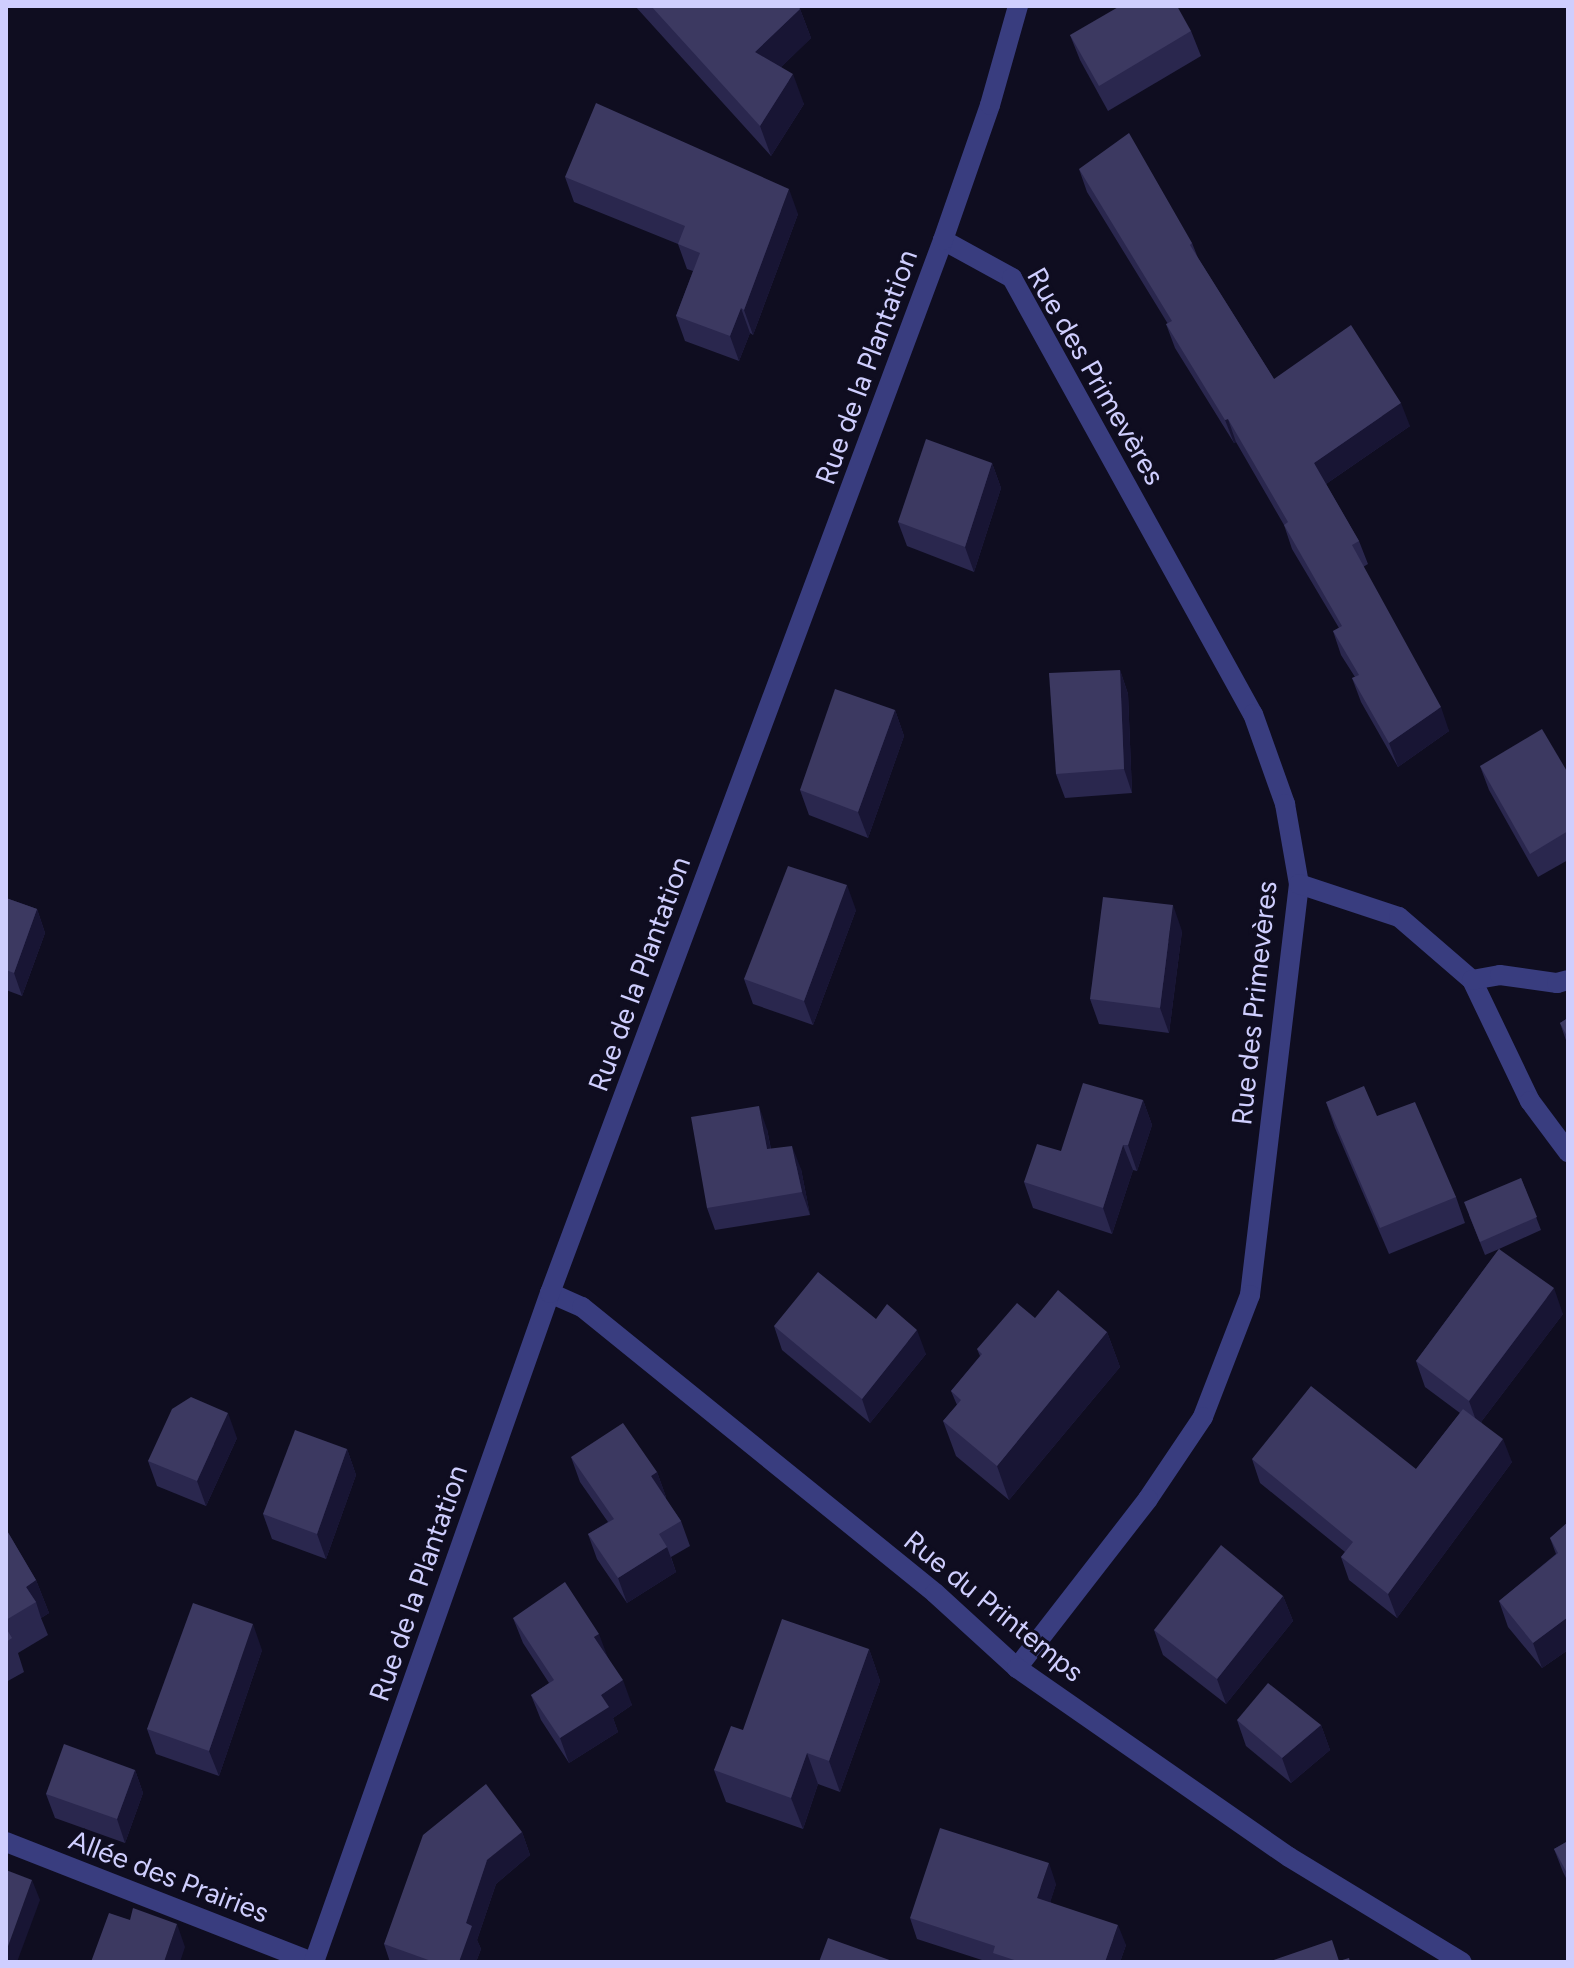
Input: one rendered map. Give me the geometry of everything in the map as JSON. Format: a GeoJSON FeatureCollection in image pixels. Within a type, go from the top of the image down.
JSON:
{"type":"FeatureCollection","features":[{"type":"Feature","properties":{"kind":"street","name":"Rue de la Plantation"},"geometry":{"type":"LineString","coordinates":[[313,1962],[550,1293],[943,240],[990,105],[1018,6]]}},
{"type":"Feature","properties":{"kind":"street","name":"Rue des Primevères"},"geometry":{"type":"LineString","coordinates":[[943,240],[1012,278],[1216,645],[1253,714],[1285,804],[1299,884],[1250,1295],[1203,1417],[1148,1499],[1017,1668]]}},
{"type":"Feature","properties":{"kind":"street"},"geometry":{"type":"LineString","coordinates":[[1299,884],[1399,917],[1472,980],[1530,1101],[1568,1152]]}},
{"type":"Feature","properties":{"kind":"street"},"geometry":{"type":"LineString","coordinates":[[1472,980],[1500,975],[1557,983],[1568,980]]}},
{"type":"Feature","properties":{"kind":"street","name":"Rue du Printemps"},"geometry":{"type":"LineString","coordinates":[[550,1293],[582,1307],[935,1593],[1017,1668],[1289,1857],[1462,1962]]}},
{"type":"Feature","properties":{"kind":"street","name":"Allée des Prairies"},"geometry":{"type":"LineString","coordinates":[[6,1842],[313,1962]]}},
{"type":"Feature","properties":{"kind":"building"},"geometry":{"type":"Polygon","coordinates":[[[651,6],[798,6],[800,9],[755,52],[793,74],[760,126],[651,6]]]}},
{"type":"Feature","properties":{"kind":"building"},"geometry":{"type":"Polygon","coordinates":[[[1120,6],[1177,6],[1191,31],[1099,86],[1070,35],[1120,6]]]}},
{"type":"Feature","properties":{"kind":"building"},"geometry":{"type":"Polygon","coordinates":[[[596,103],[789,189],[744,310],[741,308],[730,336],[676,316],[700,253],[678,244],[685,226],[565,177],[596,103]]]}},
{"type":"Feature","properties":{"kind":"building"},"geometry":{"type":"Polygon","coordinates":[[[1129,133],[1192,243],[1190,245],[1274,379],[1351,325],[1401,403],[1314,463],[1359,541],[1352,545],[1441,707],[1389,743],[1352,678],[1359,675],[1333,631],[1342,626],[1284,525],[1288,522],[1228,419],[1225,420],[1166,324],[1172,321],[1079,169],[1129,133]]]}},
{"type":"Feature","properties":{"kind":"building"},"geometry":{"type":"Polygon","coordinates":[[[926,439],[992,463],[965,547],[898,522],[926,439]]]}},
{"type":"Feature","properties":{"kind":"building"},"geometry":{"type":"Polygon","coordinates":[[[1120,670],[1124,769],[1056,774],[1049,673],[1120,670]]]}},
{"type":"Feature","properties":{"kind":"building"},"geometry":{"type":"Polygon","coordinates":[[[835,689],[895,710],[858,812],[800,790],[835,689]]]}},
{"type":"Feature","properties":{"kind":"building"},"geometry":{"type":"Polygon","coordinates":[[[1542,729],[1568,773],[1568,831],[1530,854],[1480,766],[1542,729]]]}},
{"type":"Feature","properties":{"kind":"building"},"geometry":{"type":"Polygon","coordinates":[[[788,866],[847,885],[804,1001],[744,979],[788,866]]]}},
{"type":"Feature","properties":{"kind":"building"},"geometry":{"type":"Polygon","coordinates":[[[1103,897],[1173,905],[1160,1008],[1090,999],[1103,897]]]}},
{"type":"Feature","properties":{"kind":"building"},"geometry":{"type":"Polygon","coordinates":[[[6,898],[37,909],[14,973],[6,970],[6,898]]]}},
{"type":"Feature","properties":{"kind":"building"},"geometry":{"type":"Polygon","coordinates":[[[1568,1018],[1568,1038],[1560,1023],[1568,1018]]]}},
{"type":"Feature","properties":{"kind":"building"},"geometry":{"type":"Polygon","coordinates":[[[1083,1083],[1143,1100],[1128,1145],[1123,1145],[1103,1208],[1024,1182],[1037,1144],[1061,1151],[1083,1083]]]}},
{"type":"Feature","properties":{"kind":"building"},"geometry":{"type":"Polygon","coordinates":[[[1364,1086],[1377,1116],[1415,1102],[1456,1197],[1380,1228],[1326,1102],[1364,1086]]]}},
{"type":"Feature","properties":{"kind":"building"},"geometry":{"type":"Polygon","coordinates":[[[759,1106],[767,1149],[792,1146],[802,1192],[707,1208],[691,1117],[759,1106]]]}},
{"type":"Feature","properties":{"kind":"building"},"geometry":{"type":"Polygon","coordinates":[[[1521,1178],[1537,1217],[1480,1242],[1464,1202],[1521,1178]]]}},
{"type":"Feature","properties":{"kind":"building"},"geometry":{"type":"Polygon","coordinates":[[[1499,1249],[1554,1288],[1469,1401],[1416,1361],[1499,1249]]]}},
{"type":"Feature","properties":{"kind":"building"},"geometry":{"type":"Polygon","coordinates":[[[818,1272],[876,1319],[887,1304],[917,1330],[862,1399],[774,1326],[818,1272]]]}},
{"type":"Feature","properties":{"kind":"building"},"geometry":{"type":"Polygon","coordinates":[[[1058,1290],[1107,1332],[997,1466],[943,1421],[961,1400],[951,1391],[982,1354],[977,1349],[1017,1303],[1035,1318],[1058,1290]]]}},
{"type":"Feature","properties":{"kind":"building"},"geometry":{"type":"Polygon","coordinates":[[[1311,1386],[1416,1469],[1463,1409],[1503,1439],[1388,1594],[1341,1557],[1353,1542],[1252,1459],[1311,1386]]]}},
{"type":"Feature","properties":{"kind":"building"},"geometry":{"type":"Polygon","coordinates":[[[191,1397],[228,1413],[197,1481],[148,1461],[172,1409],[191,1397]]]}},
{"type":"Feature","properties":{"kind":"building"},"geometry":{"type":"Polygon","coordinates":[[[623,1423],[657,1472],[651,1476],[681,1521],[659,1534],[667,1547],[618,1578],[588,1534],[614,1519],[571,1457],[623,1423]]]}},
{"type":"Feature","properties":{"kind":"building"},"geometry":{"type":"Polygon","coordinates":[[[295,1430],[347,1449],[317,1534],[263,1514],[295,1430]]]}},
{"type":"Feature","properties":{"kind":"building"},"geometry":{"type":"Polygon","coordinates":[[[1568,1522],[1568,1617],[1533,1643],[1499,1601],[1558,1553],[1550,1538],[1568,1522]]]}},
{"type":"Feature","properties":{"kind":"building"},"geometry":{"type":"Polygon","coordinates":[[[6,1529],[36,1580],[26,1587],[36,1602],[6,1620],[6,1529]]]}},
{"type":"Feature","properties":{"kind":"building"},"geometry":{"type":"Polygon","coordinates":[[[1221,1545],[1283,1596],[1217,1679],[1154,1630],[1221,1545]]]}},
{"type":"Feature","properties":{"kind":"building"},"geometry":{"type":"Polygon","coordinates":[[[565,1582],[599,1634],[594,1637],[623,1680],[601,1695],[609,1707],[560,1738],[531,1695],[554,1680],[513,1618],[565,1582]]]}},
{"type":"Feature","properties":{"kind":"building"},"geometry":{"type":"Polygon","coordinates":[[[193,1603],[253,1624],[209,1751],[147,1729],[193,1603]]]}},
{"type":"Feature","properties":{"kind":"building"},"geometry":{"type":"Polygon","coordinates":[[[782,1619],[869,1649],[829,1761],[807,1753],[791,1798],[714,1770],[731,1726],[743,1730],[782,1619]]]}},
{"type":"Feature","properties":{"kind":"building"},"geometry":{"type":"Polygon","coordinates":[[[6,1628],[12,1638],[6,1642],[6,1628]]]}},
{"type":"Feature","properties":{"kind":"building"},"geometry":{"type":"Polygon","coordinates":[[[1268,1683],[1321,1725],[1282,1758],[1237,1720],[1268,1683]]]}},
{"type":"Feature","properties":{"kind":"building"},"geometry":{"type":"Polygon","coordinates":[[[64,1744],[135,1770],[117,1819],[46,1794],[64,1744]]]}},
{"type":"Feature","properties":{"kind":"building"},"geometry":{"type":"Polygon","coordinates":[[[486,1784],[522,1832],[487,1860],[466,1923],[472,1926],[459,1962],[434,1962],[384,1944],[423,1835],[486,1784]]]}},
{"type":"Feature","properties":{"kind":"building"},"geometry":{"type":"Polygon","coordinates":[[[940,1828],[1049,1863],[1037,1898],[1118,1925],[1105,1962],[1020,1962],[993,1953],[995,1946],[910,1918],[940,1828]]]}},
{"type":"Feature","properties":{"kind":"building"},"geometry":{"type":"Polygon","coordinates":[[[1568,1841],[1568,1875],[1554,1849],[1568,1841]]]}},
{"type":"Feature","properties":{"kind":"building"},"geometry":{"type":"Polygon","coordinates":[[[6,1870],[32,1880],[6,1952],[6,1870]]]}},
{"type":"Feature","properties":{"kind":"building"},"geometry":{"type":"Polygon","coordinates":[[[133,1908],[177,1924],[164,1962],[91,1962],[109,1913],[130,1920],[133,1908]]]}},
{"type":"Feature","properties":{"kind":"building"},"geometry":{"type":"Polygon","coordinates":[[[828,1938],[895,1962],[819,1962],[828,1938]]]}},
{"type":"Feature","properties":{"kind":"building"},"geometry":{"type":"Polygon","coordinates":[[[1332,1940],[1339,1961],[1349,1958],[1350,1962],[1268,1962],[1332,1940]]]}}]}
